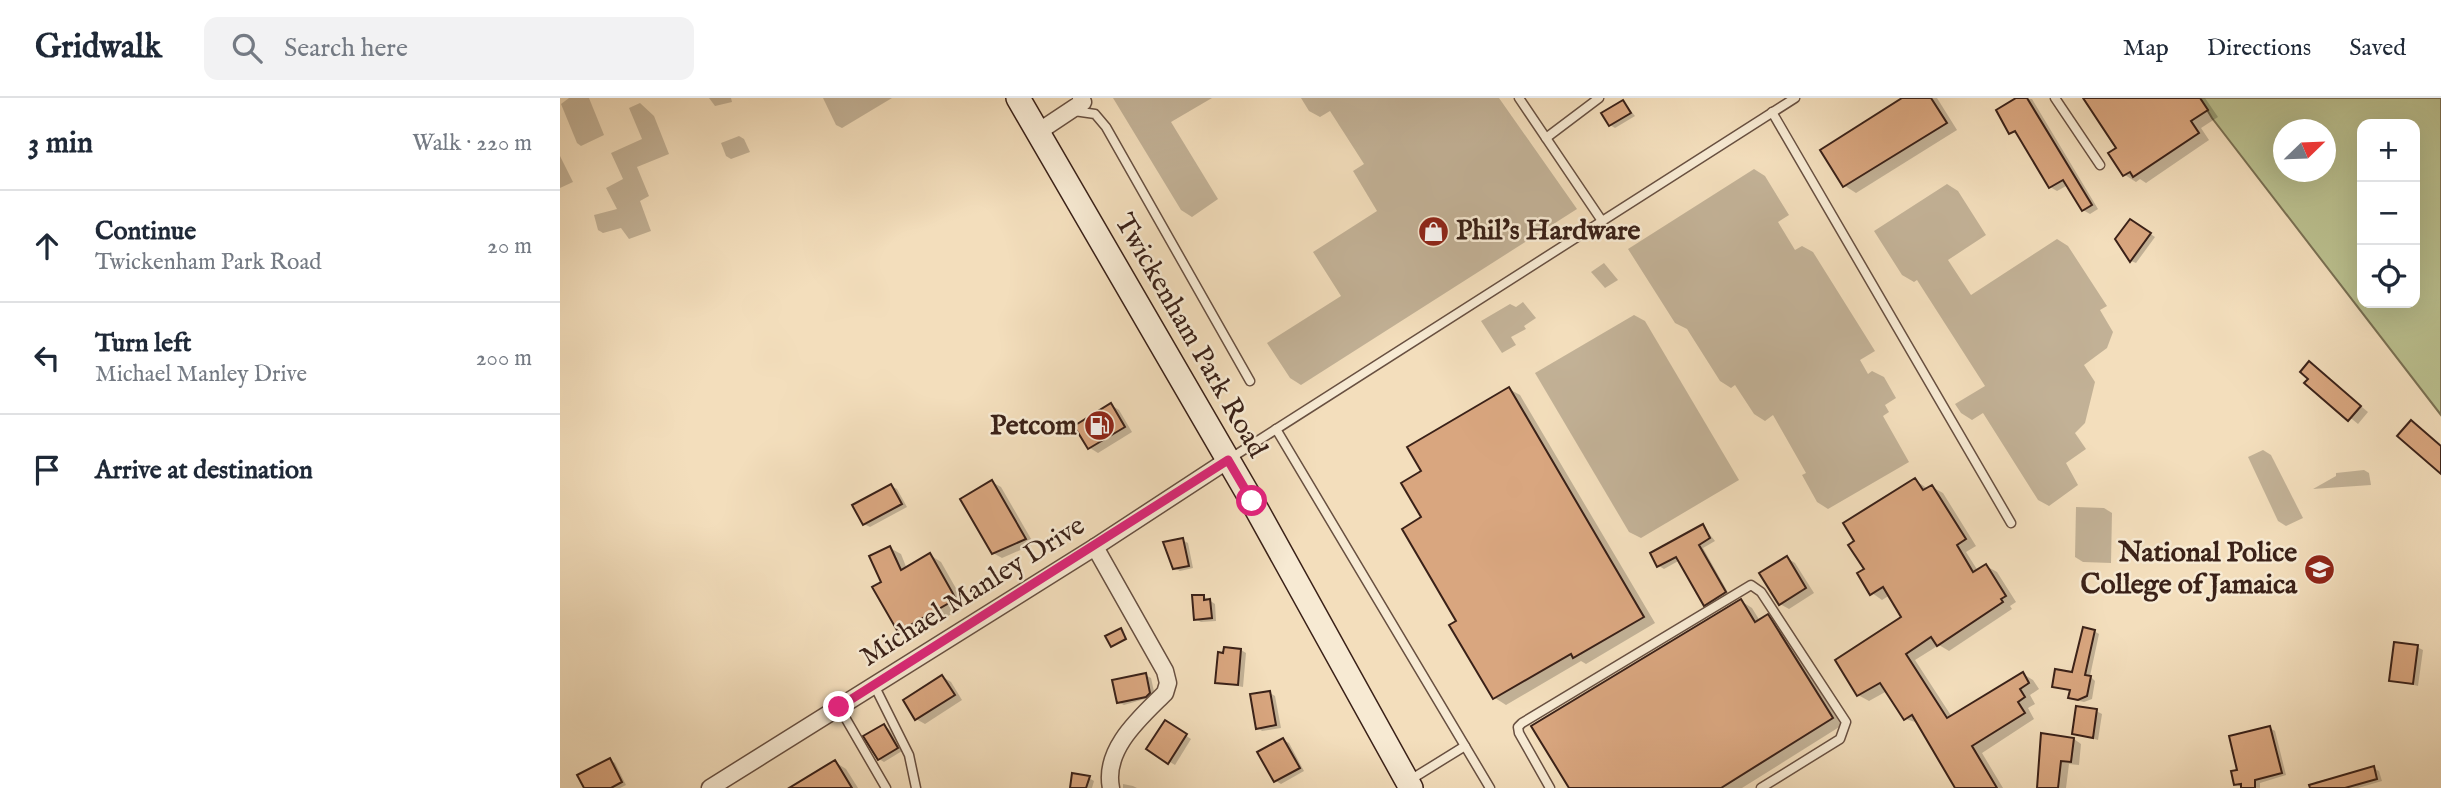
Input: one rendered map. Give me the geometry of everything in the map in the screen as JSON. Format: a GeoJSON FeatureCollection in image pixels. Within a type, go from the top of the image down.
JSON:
{"type":"FeatureCollection","features":[{"type":"Feature","properties":{"kind":"main road","name":"Twickenham Park Road"},"geometry":{"type":"LineString","coordinates":[[1018,98],[1228,460],[1409,785]]}},
{"type":"Feature","properties":{"kind":"street"},"geometry":{"type":"LineString","coordinates":[[1038,132],[1083,102],[1081,98]]}},
{"type":"Feature","properties":{"kind":"street","name":"Michael Manley Drive"},"geometry":{"type":"LineString","coordinates":[[710,788],[1095,547],[1228,460]]}},
{"type":"Feature","properties":{"kind":"street"},"geometry":{"type":"LineString","coordinates":[[1095,547],[1165,671],[1168,683],[1165,693],[1120,743],[1113,763],[1111,788]]}},
{"type":"Feature","properties":{"kind":"lane"},"geometry":{"type":"LineString","coordinates":[[1519,98],[1602,221]]}},
{"type":"Feature","properties":{"kind":"lane"},"geometry":{"type":"LineString","coordinates":[[1546,138],[1599,98]]}},
{"type":"Feature","properties":{"kind":"lane"},"geometry":{"type":"LineString","coordinates":[[1228,460],[1795,98]]}},
{"type":"Feature","properties":{"kind":"lane"},"geometry":{"type":"LineString","coordinates":[[2055,98],[2100,164]]}},
{"type":"Feature","properties":{"kind":"lane"},"geometry":{"type":"LineString","coordinates":[[1068,112],[1080,110],[1095,114],[1106,127],[1250,381]]}},
{"type":"Feature","properties":{"kind":"lane"},"geometry":{"type":"LineString","coordinates":[[1772,112],[2011,523]]}},
{"type":"Feature","properties":{"kind":"lane"},"geometry":{"type":"LineString","coordinates":[[1276,429],[1490,788]]}},
{"type":"Feature","properties":{"kind":"lane"},"geometry":{"type":"LineString","coordinates":[[1550,788],[1518,727],[1744,586],[1751,585],[1761,592],[1846,722],[1840,739],[1760,788]]}},
{"type":"Feature","properties":{"kind":"lane"},"geometry":{"type":"LineString","coordinates":[[874,685],[909,755],[916,788]]}},
{"type":"Feature","properties":{"kind":"lane"},"geometry":{"type":"LineString","coordinates":[[839,707],[886,788]]}},
{"type":"Feature","properties":{"kind":"lane"},"geometry":{"type":"LineString","coordinates":[[1409,785],[1465,746]]}},
{"type":"Feature","properties":{"kind":"green space"},"geometry":{"type":"Polygon","coordinates":[[[2200,98],[2441,98],[2441,415],[2358,308],[2420,308],[2420,119],[2357,119],[2357,306],[2212,118],[2200,98]]]}},
{"type":"Feature","properties":{"kind":"building"},"geometry":{"type":"Polygon","coordinates":[[[1902,98],[1931,98],[1947,123],[1843,187],[1820,150],[1902,98]]]}},
{"type":"Feature","properties":{"kind":"building"},"geometry":{"type":"Polygon","coordinates":[[[2016,98],[2027,98],[2092,205],[2082,211],[2063,180],[2049,188],[2015,131],[2009,134],[1996,110],[2016,98]]]}},
{"type":"Feature","properties":{"kind":"building"},"geometry":{"type":"Polygon","coordinates":[[[2083,98],[2200,98],[2208,110],[2191,121],[2199,133],[2133,177],[2130,172],[2123,176],[2108,153],[2116,148],[2083,98]]]}},
{"type":"Feature","properties":{"kind":"building"},"geometry":{"type":"Polygon","coordinates":[[[1623,100],[1631,113],[1609,126],[1601,113],[1623,100]]]}},
{"type":"Feature","properties":{"kind":"building"},"geometry":{"type":"Polygon","coordinates":[[[2130,219],[2151,233],[2130,262],[2115,239],[2130,219]]]}},
{"type":"Feature","properties":{"kind":"building"},"geometry":{"type":"Polygon","coordinates":[[[2309,361],[2361,406],[2348,421],[2304,383],[2308,379],[2300,372],[2309,361]]]}},
{"type":"Feature","properties":{"kind":"building"},"geometry":{"type":"Polygon","coordinates":[[[1509,387],[1644,617],[1573,658],[1571,654],[1493,699],[1449,625],[1456,621],[1402,529],[1421,517],[1401,483],[1421,471],[1407,447],[1509,387]]]}},
{"type":"Feature","properties":{"kind":"building","name":"Petcom"},"geometry":{"type":"Polygon","coordinates":[[[1111,403],[1125,427],[1088,449],[1074,426],[1111,403]]]}},
{"type":"Feature","properties":{"kind":"building"},"geometry":{"type":"Polygon","coordinates":[[[2411,420],[2441,446],[2441,474],[2397,436],[2411,420]]]}},
{"type":"Feature","properties":{"kind":"building"},"geometry":{"type":"Polygon","coordinates":[[[1915,478],[1923,490],[1932,485],[1966,539],[1957,545],[1973,572],[1986,564],[2006,596],[2001,599],[2003,602],[1937,646],[1931,637],[1906,654],[1947,718],[2023,672],[2029,683],[2020,689],[2025,697],[2018,702],[2025,713],[1972,746],[1997,788],[1955,788],[1912,715],[1904,720],[1880,683],[1857,696],[1835,660],[1901,617],[1883,587],[1870,595],[1857,573],[1864,569],[1848,545],[1854,541],[1843,523],[1915,478]]]}},
{"type":"Feature","properties":{"kind":"building"},"geometry":{"type":"Polygon","coordinates":[[[992,480],[1026,539],[992,554],[960,499],[992,480]]]}},
{"type":"Feature","properties":{"kind":"building"},"geometry":{"type":"Polygon","coordinates":[[[891,484],[902,504],[863,525],[852,505],[891,484]]]}},
{"type":"Feature","properties":{"kind":"building"},"geometry":{"type":"Polygon","coordinates":[[[1703,524],[1710,538],[1699,545],[1726,592],[1704,606],[1676,557],[1657,567],[1650,553],[1703,524]]]}},
{"type":"Feature","properties":{"kind":"building"},"geometry":{"type":"Polygon","coordinates":[[[1183,538],[1189,566],[1173,569],[1163,542],[1183,538]]]}},
{"type":"Feature","properties":{"kind":"building"},"geometry":{"type":"Polygon","coordinates":[[[890,546],[901,570],[930,553],[956,599],[898,632],[872,587],[881,582],[869,556],[890,546]]]}},
{"type":"Feature","properties":{"kind":"building"},"geometry":{"type":"Polygon","coordinates":[[[1787,556],[1806,588],[1779,605],[1759,573],[1787,556]]]}},
{"type":"Feature","properties":{"kind":"building"},"geometry":{"type":"Polygon","coordinates":[[[1192,595],[1204,595],[1204,600],[1210,599],[1212,618],[1194,620],[1192,595]]]}},
{"type":"Feature","properties":{"kind":"building"},"geometry":{"type":"Polygon","coordinates":[[[1741,599],[1755,622],[1768,614],[1833,718],[1721,788],[1569,788],[1531,726],[1741,599]]]}},
{"type":"Feature","properties":{"kind":"building"},"geometry":{"type":"Polygon","coordinates":[[[2083,627],[2095,630],[2085,675],[2091,676],[2087,696],[2078,700],[2068,698],[2070,690],[2052,687],[2055,669],[2072,672],[2083,627]]]}},
{"type":"Feature","properties":{"kind":"building"},"geometry":{"type":"Polygon","coordinates":[[[1121,628],[1126,639],[1111,647],[1105,636],[1121,628]]]}},
{"type":"Feature","properties":{"kind":"building"},"geometry":{"type":"Polygon","coordinates":[[[2394,642],[2418,645],[2413,684],[2389,681],[2394,642]]]}},
{"type":"Feature","properties":{"kind":"building"},"geometry":{"type":"Polygon","coordinates":[[[1224,647],[1241,649],[1238,685],[1215,683],[1218,652],[1223,653],[1224,647]]]}},
{"type":"Feature","properties":{"kind":"building"},"geometry":{"type":"Polygon","coordinates":[[[1146,673],[1150,693],[1146,697],[1117,703],[1112,680],[1146,673]]]}},
{"type":"Feature","properties":{"kind":"building"},"geometry":{"type":"Polygon","coordinates":[[[942,675],[955,695],[915,720],[903,700],[942,675]]]}},
{"type":"Feature","properties":{"kind":"building"},"geometry":{"type":"Polygon","coordinates":[[[1270,691],[1276,725],[1256,729],[1250,694],[1270,691]]]}},
{"type":"Feature","properties":{"kind":"building"},"geometry":{"type":"Polygon","coordinates":[[[2076,706],[2097,709],[2093,738],[2072,734],[2076,706]]]}},
{"type":"Feature","properties":{"kind":"building"},"geometry":{"type":"Polygon","coordinates":[[[1165,720],[1187,734],[1168,764],[1146,749],[1165,720]]]}},
{"type":"Feature","properties":{"kind":"building"},"geometry":{"type":"Polygon","coordinates":[[[884,724],[898,748],[878,760],[863,736],[884,724]]]}},
{"type":"Feature","properties":{"kind":"building"},"geometry":{"type":"Polygon","coordinates":[[[2270,726],[2282,773],[2255,780],[2255,788],[2234,785],[2231,771],[2237,770],[2229,736],[2270,726]]]}},
{"type":"Feature","properties":{"kind":"building"},"geometry":{"type":"Polygon","coordinates":[[[2041,733],[2074,738],[2071,762],[2061,761],[2058,788],[2037,788],[2041,733]]]}},
{"type":"Feature","properties":{"kind":"building"},"geometry":{"type":"Polygon","coordinates":[[[1283,738],[1300,768],[1274,782],[1257,752],[1283,738]]]}},
{"type":"Feature","properties":{"kind":"building"},"geometry":{"type":"Polygon","coordinates":[[[610,758],[622,782],[611,788],[584,788],[577,775],[610,758]]]}},
{"type":"Feature","properties":{"kind":"building"},"geometry":{"type":"Polygon","coordinates":[[[835,760],[852,788],[789,788],[835,760]]]}},
{"type":"Feature","properties":{"kind":"building"},"geometry":{"type":"Polygon","coordinates":[[[2374,766],[2377,779],[2345,788],[2310,788],[2309,785],[2374,766]]]}},
{"type":"Feature","properties":{"kind":"building"},"geometry":{"type":"Polygon","coordinates":[[[1072,773],[1090,776],[1086,788],[1070,788],[1072,773]]]}},
{"type":"Feature","properties":{"kind":"place","name":"Phil's Hardware"},"geometry":{"type":"Point","coordinates":[1433,231]}},
{"type":"Feature","properties":{"kind":"place","name":"Petcom"},"geometry":{"type":"Point","coordinates":[1100,426]}},
{"type":"Feature","properties":{"kind":"place","name":"National Police College of Jamaica"},"geometry":{"type":"Point","coordinates":[2320,569]}},
{"type":"Feature","properties":{"kind":"route"},"geometry":{"type":"LineString","coordinates":[[839,707],[1095,547],[1228,460],[1252,501]]}}]}
